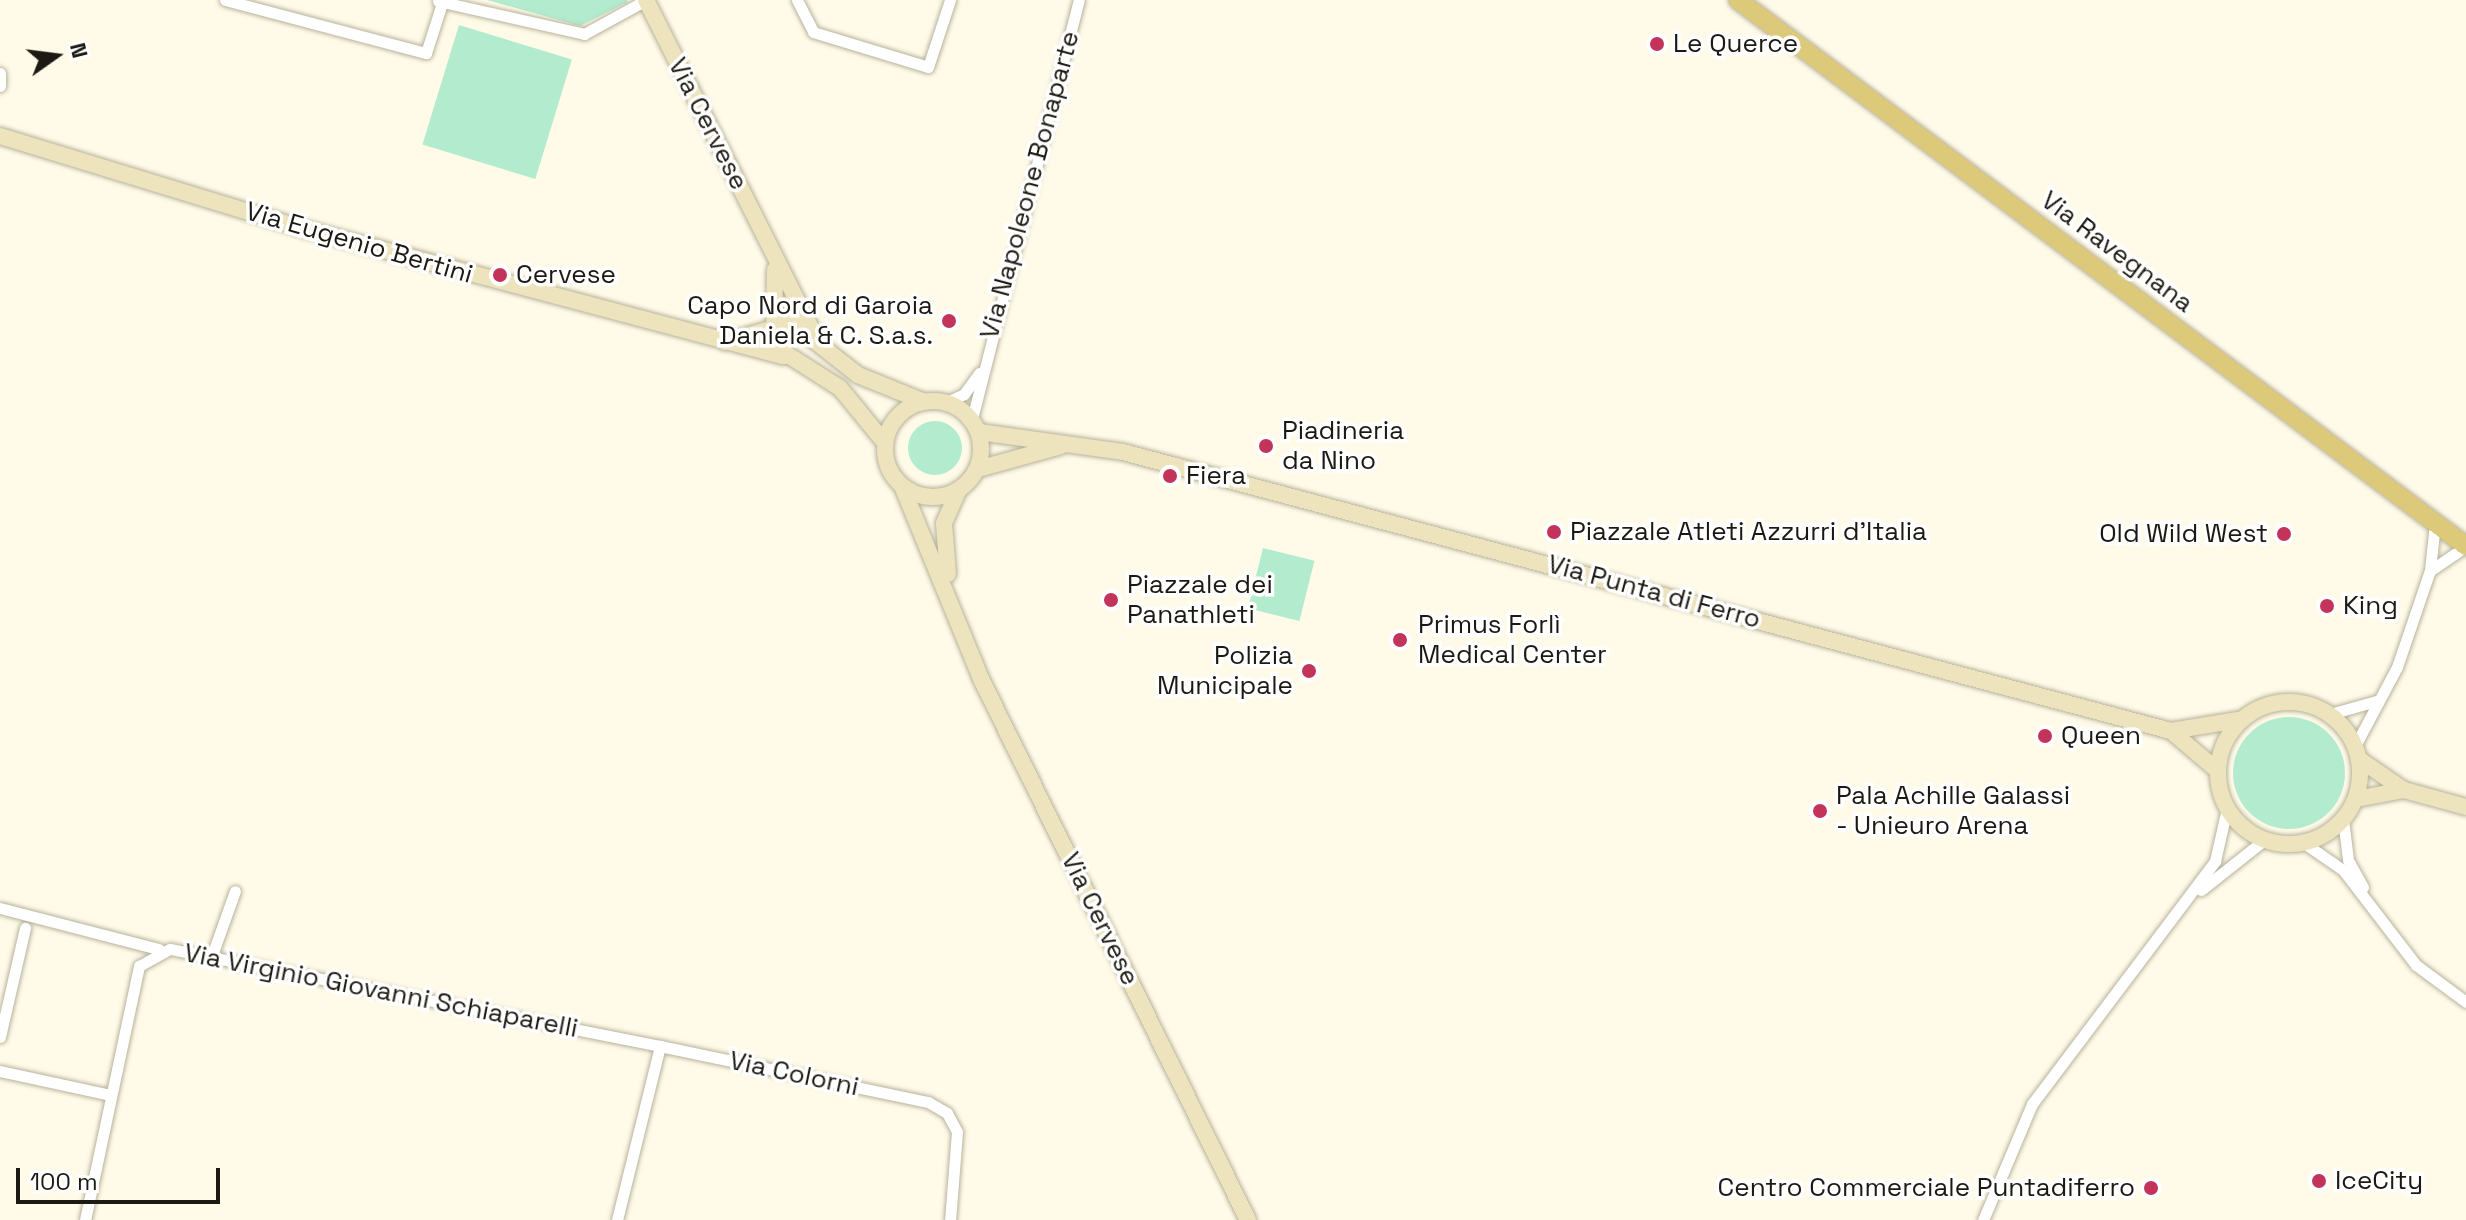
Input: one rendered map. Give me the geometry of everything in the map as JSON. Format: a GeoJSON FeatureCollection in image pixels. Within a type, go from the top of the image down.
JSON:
{"type":"FeatureCollection","features":[{"type":"Feature","properties":{"kind":"main road","name":"Via Ravegnana"},"geometry":{"type":"LineString","coordinates":[[1738,0],[2466,546]]}},
{"type":"Feature","properties":{"kind":"street"},"geometry":{"type":"LineString","coordinates":[[225,0],[426,53],[441,1],[584,34],[646,0]]}},
{"type":"Feature","properties":{"kind":"street","name":"Via Cervese"},"geometry":{"type":"LineString","coordinates":[[646,0],[817,340]]}},
{"type":"Feature","properties":{"kind":"street"},"geometry":{"type":"LineString","coordinates":[[797,0],[813,32],[928,67],[950,0]]}},
{"type":"Feature","properties":{"kind":"street","name":"Via Napoleone Bonaparte"},"geometry":{"type":"LineString","coordinates":[[976,425],[981,369],[1079,0]]}},
{"type":"Feature","properties":{"kind":"street"},"geometry":{"type":"LineString","coordinates":[[0,73],[0,86]]}},
{"type":"Feature","properties":{"kind":"street","name":"Via Eugenio Bertini"},"geometry":{"type":"LineString","coordinates":[[0,136],[720,343],[783,356]]}},
{"type":"Feature","properties":{"kind":"street","name":"Via Cervese"},"geometry":{"type":"LineString","coordinates":[[771,249],[780,293],[772,327],[792,323],[858,375],[922,401],[947,402]]}},
{"type":"Feature","properties":{"kind":"street"},"geometry":{"type":"LineString","coordinates":[[720,343],[772,327],[783,356]]}},
{"type":"Feature","properties":{"kind":"street","name":"Via Cervese"},"geometry":{"type":"LineString","coordinates":[[783,356],[840,388],[885,443],[888,465],[902,486],[982,681],[1248,1220]]}},
{"type":"Feature","properties":{"kind":"street","name":"Via Napoleone Bonaparte"},"geometry":{"type":"LineString","coordinates":[[947,402],[964,394],[981,369]]}},
{"type":"Feature","properties":{"kind":"street"},"geometry":{"type":"LineString","coordinates":[[885,443],[895,418],[922,401]]}},
{"type":"Feature","properties":{"kind":"street"},"geometry":{"type":"LineString","coordinates":[[947,402],[976,425],[978,469]]}},
{"type":"Feature","properties":{"kind":"street","name":"Via Punta di Ferro"},"geometry":{"type":"LineString","coordinates":[[976,425],[1076,443],[2171,731],[2218,771]]}},
{"type":"Feature","properties":{"kind":"street","name":"Via Punta di Ferro"},"geometry":{"type":"LineString","coordinates":[[978,469],[1076,443]]}},
{"type":"Feature","properties":{"kind":"street","name":"Via Cervese"},"geometry":{"type":"LineString","coordinates":[[957,615],[944,523],[959,490],[978,469]]}},
{"type":"Feature","properties":{"kind":"street"},"geometry":{"type":"LineString","coordinates":[[902,486],[930,497],[959,490]]}},
{"type":"Feature","properties":{"kind":"street"},"geometry":{"type":"LineString","coordinates":[[2304,843],[2343,819],[2356,799],[2357,752],[2376,701],[2397,667],[2430,570],[2435,523]]}},
{"type":"Feature","properties":{"kind":"street"},"geometry":{"type":"LineString","coordinates":[[2430,570],[2466,546]]}},
{"type":"Feature","properties":{"kind":"street"},"geometry":{"type":"LineString","coordinates":[[2171,731],[2243,718],[2286,701],[2330,714],[2376,701]]}},
{"type":"Feature","properties":{"kind":"street"},"geometry":{"type":"LineString","coordinates":[[2330,714],[2357,752],[2404,790],[2466,807]]}},
{"type":"Feature","properties":{"kind":"street"},"geometry":{"type":"LineString","coordinates":[[1983,1220],[2032,1104],[2215,861],[2227,808],[2218,771],[2227,737],[2243,718]]}},
{"type":"Feature","properties":{"kind":"street"},"geometry":{"type":"LineString","coordinates":[[2356,799],[2404,790]]}},
{"type":"Feature","properties":{"kind":"street"},"geometry":{"type":"LineString","coordinates":[[2227,808],[2264,840],[2304,843],[2337,864],[2416,965],[2466,1002]]}},
{"type":"Feature","properties":{"kind":"street"},"geometry":{"type":"LineString","coordinates":[[2343,819],[2348,860],[2380,919]]}},
{"type":"Feature","properties":{"kind":"street"},"geometry":{"type":"LineString","coordinates":[[2178,913],[2264,840]]}},
{"type":"Feature","properties":{"kind":"street"},"geometry":{"type":"LineString","coordinates":[[211,958],[235,891]]}},
{"type":"Feature","properties":{"kind":"street"},"geometry":{"type":"LineString","coordinates":[[0,908],[163,950]]}},
{"type":"Feature","properties":{"kind":"street"},"geometry":{"type":"LineString","coordinates":[[0,1037],[25,928]]}},
{"type":"Feature","properties":{"kind":"street","name":"Via Virginio Giovanni Schiaparelli"},"geometry":{"type":"LineString","coordinates":[[85,1220],[139,966],[163,950],[660,1046]]}},
{"type":"Feature","properties":{"kind":"street"},"geometry":{"type":"LineString","coordinates":[[617,1220],[660,1046]]}},
{"type":"Feature","properties":{"kind":"street","name":"Via Colorni"},"geometry":{"type":"LineString","coordinates":[[660,1046],[928,1102],[947,1113],[957,1132],[950,1220]]}},
{"type":"Feature","properties":{"kind":"street"},"geometry":{"type":"LineString","coordinates":[[0,1071],[110,1095]]}},
{"type":"Feature","properties":{"kind":"green space"},"geometry":{"type":"Polygon","coordinates":[[[487,0],[627,0],[628,2],[580,26],[487,0]]]}},
{"type":"Feature","properties":{"kind":"green space"},"geometry":{"type":"Polygon","coordinates":[[[459,25],[572,59],[535,179],[422,145],[459,25]]]}},
{"type":"Feature","properties":{"kind":"green space"},"geometry":{"type":"Polygon","coordinates":[[[935,421],[954,429],[962,448],[954,467],[935,475],[916,467],[908,448],[916,429],[935,421]]]}},
{"type":"Feature","properties":{"kind":"green space"},"geometry":{"type":"Polygon","coordinates":[[[1263,548],[1314,561],[1299,621],[1248,608],[1263,548]]]}},
{"type":"Feature","properties":{"kind":"green space"},"geometry":{"type":"Polygon","coordinates":[[[2289,717],[2311,721],[2329,733],[2341,751],[2345,773],[2341,795],[2329,813],[2311,825],[2289,829],[2267,825],[2249,813],[2237,795],[2233,773],[2237,751],[2249,733],[2267,721],[2289,717]]]}},
{"type":"Feature","properties":{"kind":"place","name":"Le Querce"},"geometry":{"type":"Point","coordinates":[1657,44]}},
{"type":"Feature","properties":{"kind":"place","name":"Cervese"},"geometry":{"type":"Point","coordinates":[500,275]}},
{"type":"Feature","properties":{"kind":"place","name":"Capo Nord di Garoia Daniela & C. S.a.s."},"geometry":{"type":"Point","coordinates":[949,321]}},
{"type":"Feature","properties":{"kind":"place","name":"Piadineria da Nino"},"geometry":{"type":"Point","coordinates":[1266,446]}},
{"type":"Feature","properties":{"kind":"place","name":"Fiera"},"geometry":{"type":"Point","coordinates":[1170,476]}},
{"type":"Feature","properties":{"kind":"place","name":"Piazzale Atleti Azzurri d'Italia"},"geometry":{"type":"Point","coordinates":[1554,532]}},
{"type":"Feature","properties":{"kind":"place","name":"Old Wild West"},"geometry":{"type":"Point","coordinates":[2284,534]}},
{"type":"Feature","properties":{"kind":"place","name":"Piazzale dei Panathleti"},"geometry":{"type":"Point","coordinates":[1111,600]}},
{"type":"Feature","properties":{"kind":"place","name":"King"},"geometry":{"type":"Point","coordinates":[2327,606]}},
{"type":"Feature","properties":{"kind":"place","name":"Primus Forlì Medical Center"},"geometry":{"type":"Point","coordinates":[1400,640]}},
{"type":"Feature","properties":{"kind":"place","name":"Polizia Municipale"},"geometry":{"type":"Point","coordinates":[1309,671]}},
{"type":"Feature","properties":{"kind":"place","name":"Queen"},"geometry":{"type":"Point","coordinates":[2045,736]}},
{"type":"Feature","properties":{"kind":"place","name":"Pala Achille Galassi - Unieuro Arena"},"geometry":{"type":"Point","coordinates":[1820,811]}},
{"type":"Feature","properties":{"kind":"place","name":"IceCity"},"geometry":{"type":"Point","coordinates":[2319,1181]}},
{"type":"Feature","properties":{"kind":"place","name":"Centro Commerciale Puntadiferro"},"geometry":{"type":"Point","coordinates":[2151,1188]}}]}
